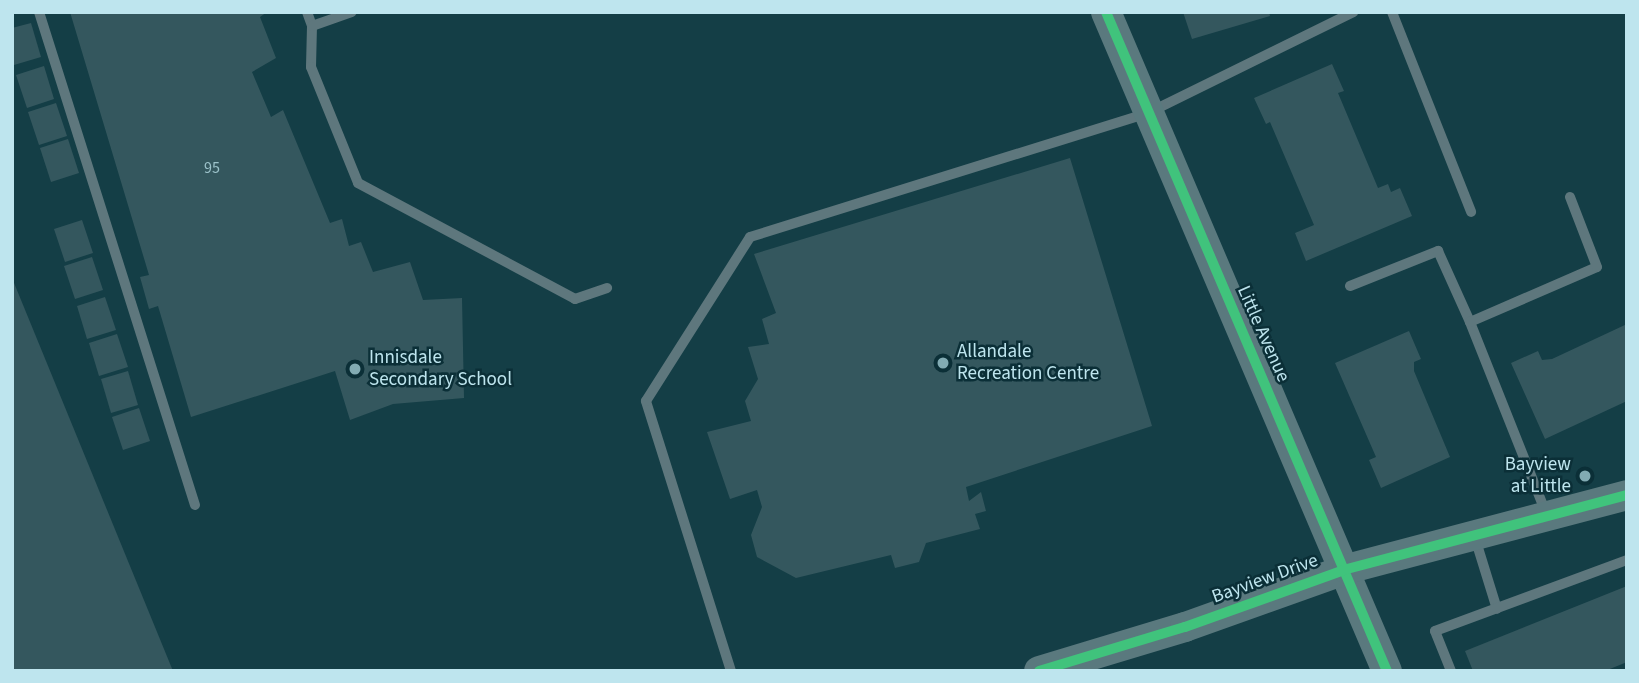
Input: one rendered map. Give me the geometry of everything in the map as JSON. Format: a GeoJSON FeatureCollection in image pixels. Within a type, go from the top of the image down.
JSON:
{"type":"FeatureCollection","features":[{"type":"Feature","properties":{"kind":"street","name":"Little Avenue"},"geometry":{"type":"LineString","coordinates":[[1106,12],[1347,569],[1387,671]]}},
{"type":"Feature","properties":{"kind":"street","name":"Bayview Drive"},"geometry":{"type":"LineString","coordinates":[[1046,670],[1185,626],[1347,569],[1547,516],[1625,502]]}},
{"type":"Feature","properties":{"kind":"lane"},"geometry":{"type":"LineString","coordinates":[[39,12],[195,505]]}},
{"type":"Feature","properties":{"kind":"lane"},"geometry":{"type":"LineString","coordinates":[[307,12],[312,26],[311,66],[358,183],[575,299],[607,288]]}},
{"type":"Feature","properties":{"kind":"lane"},"geometry":{"type":"LineString","coordinates":[[312,26],[352,12]]}},
{"type":"Feature","properties":{"kind":"lane"},"geometry":{"type":"LineString","coordinates":[[731,671],[646,401],[750,237],[1148,113],[1336,14],[1353,12]]}},
{"type":"Feature","properties":{"kind":"lane"},"geometry":{"type":"LineString","coordinates":[[1392,12],[1471,212]]}},
{"type":"Feature","properties":{"kind":"lane"},"geometry":{"type":"LineString","coordinates":[[1469,322],[1597,267],[1570,197]]}},
{"type":"Feature","properties":{"kind":"lane"},"geometry":{"type":"LineString","coordinates":[[1350,286],[1438,251],[1547,516]]}},
{"type":"Feature","properties":{"kind":"lane"},"geometry":{"type":"LineString","coordinates":[[1474,536],[1497,608]]}},
{"type":"Feature","properties":{"kind":"lane"},"geometry":{"type":"LineString","coordinates":[[1451,671],[1435,631],[1627,561]]}},
{"type":"Feature","properties":{"kind":"building"},"geometry":{"type":"Polygon","coordinates":[[[70,12],[267,12],[260,17],[276,58],[252,72],[271,117],[283,110],[330,223],[342,219],[349,246],[361,242],[373,272],[410,262],[423,300],[462,298],[464,398],[393,404],[350,420],[335,371],[191,417],[158,306],[149,309],[140,277],[149,275],[70,12]]]}},
{"type":"Feature","properties":{"kind":"building"},"geometry":{"type":"Polygon","coordinates":[[[1183,12],[1269,12],[1270,16],[1192,39],[1183,12]]]}},
{"type":"Feature","properties":{"kind":"building"},"geometry":{"type":"Polygon","coordinates":[[[31,23],[41,57],[14,65],[12,28],[31,23]]]}},
{"type":"Feature","properties":{"kind":"building"},"geometry":{"type":"Polygon","coordinates":[[[1332,64],[1344,91],[1338,93],[1378,188],[1388,184],[1391,192],[1400,188],[1412,216],[1306,261],[1295,233],[1314,225],[1270,122],[1266,124],[1254,98],[1332,64]]]}},
{"type":"Feature","properties":{"kind":"building"},"geometry":{"type":"Polygon","coordinates":[[[44,66],[54,99],[27,108],[16,75],[44,66]]]}},
{"type":"Feature","properties":{"kind":"building"},"geometry":{"type":"Polygon","coordinates":[[[56,103],[67,136],[39,145],[28,112],[56,103]]]}},
{"type":"Feature","properties":{"kind":"building"},"geometry":{"type":"Polygon","coordinates":[[[68,139],[79,173],[51,182],[40,148],[68,139]]]}},
{"type":"Feature","properties":{"kind":"building","name":"Allandale Recreation Centre"},"geometry":{"type":"Polygon","coordinates":[[[1070,158],[1152,426],[966,487],[969,501],[981,492],[986,511],[975,514],[980,529],[926,543],[919,562],[895,568],[891,555],[796,578],[757,557],[751,535],[762,507],[757,490],[730,499],[707,432],[751,421],[745,401],[758,379],[748,347],[769,344],[762,319],[776,313],[754,254],[1070,158]]]}},
{"type":"Feature","properties":{"kind":"building"},"geometry":{"type":"Polygon","coordinates":[[[82,220],[93,253],[65,262],[54,229],[82,220]]]}},
{"type":"Feature","properties":{"kind":"building"},"geometry":{"type":"Polygon","coordinates":[[[92,257],[103,290],[75,299],[64,266],[92,257]]]}},
{"type":"Feature","properties":{"kind":"building"},"geometry":{"type":"Polygon","coordinates":[[[12,278],[173,671],[12,671],[12,278]]]}},
{"type":"Feature","properties":{"kind":"building"},"geometry":{"type":"Polygon","coordinates":[[[105,297],[116,330],[87,339],[77,306],[105,297]]]}},
{"type":"Feature","properties":{"kind":"building"},"geometry":{"type":"Polygon","coordinates":[[[1627,324],[1627,401],[1545,439],[1511,363],[1538,351],[1542,360],[1552,359],[1627,324]]]}},
{"type":"Feature","properties":{"kind":"building"},"geometry":{"type":"Polygon","coordinates":[[[1409,331],[1421,359],[1414,362],[1414,371],[1450,457],[1381,488],[1369,460],[1376,457],[1335,363],[1409,331]]]}},
{"type":"Feature","properties":{"kind":"building"},"geometry":{"type":"Polygon","coordinates":[[[117,334],[128,367],[99,376],[89,343],[117,334]]]}},
{"type":"Feature","properties":{"kind":"building"},"geometry":{"type":"Polygon","coordinates":[[[128,371],[138,405],[111,413],[101,379],[128,371]]]}},
{"type":"Feature","properties":{"kind":"building"},"geometry":{"type":"Polygon","coordinates":[[[139,408],[150,441],[123,450],[112,417],[139,408]]]}},
{"type":"Feature","properties":{"kind":"building"},"geometry":{"type":"Polygon","coordinates":[[[1627,586],[1627,662],[1605,671],[1473,671],[1465,651],[1627,586]]]}},
{"type":"Feature","properties":{"kind":"cycle path"},"geometry":{"type":"LineString","coordinates":[[1106,12],[1387,671]]}},
{"type":"Feature","properties":{"kind":"cycle path"},"geometry":{"type":"LineString","coordinates":[[1039,671],[1185,627],[1347,569],[1627,495]]}},
{"type":"Feature","properties":{"kind":"place","name":"Allandale Recreation Centre"},"geometry":{"type":"Point","coordinates":[943,363]}},
{"type":"Feature","properties":{"kind":"place","name":"Innisdale Secondary School"},"geometry":{"type":"Point","coordinates":[355,369]}},
{"type":"Feature","properties":{"kind":"place","name":"Bayview at Little"},"geometry":{"type":"Point","coordinates":[1585,476]}}]}
